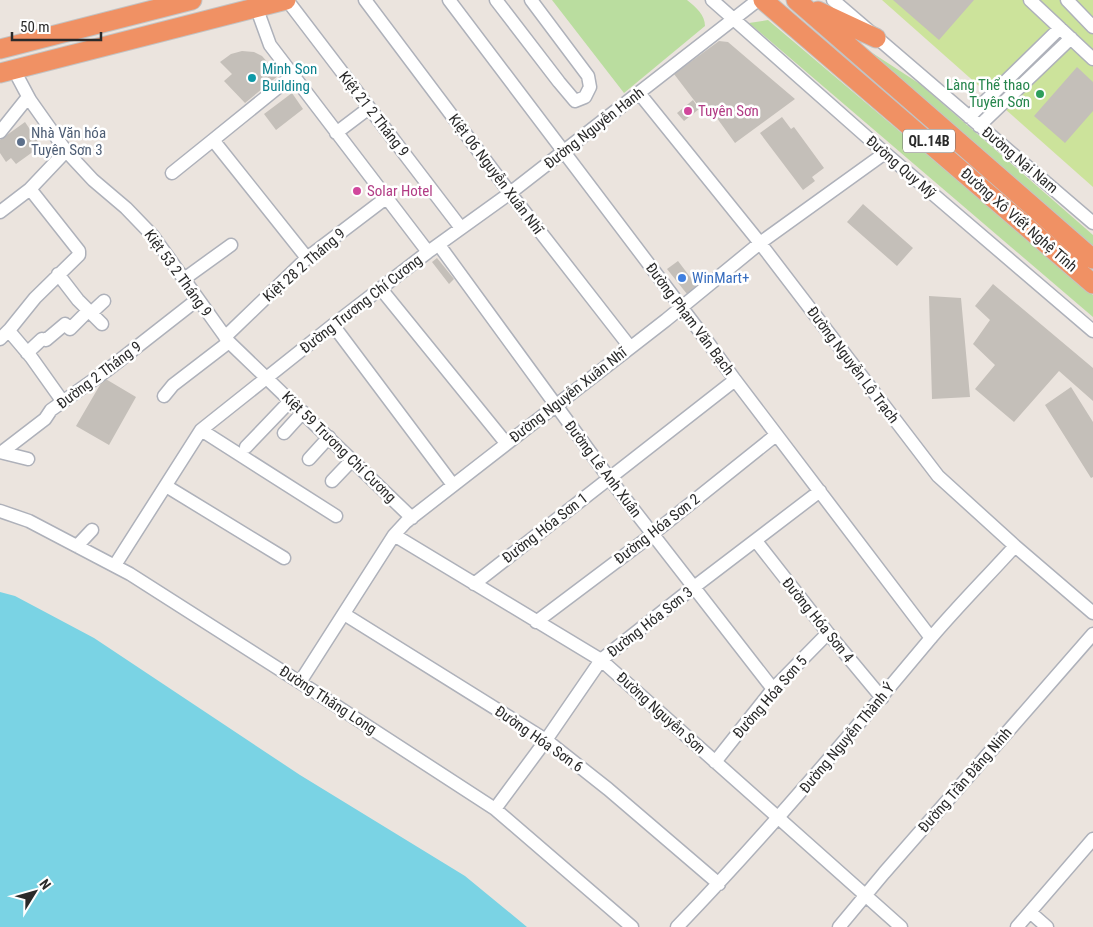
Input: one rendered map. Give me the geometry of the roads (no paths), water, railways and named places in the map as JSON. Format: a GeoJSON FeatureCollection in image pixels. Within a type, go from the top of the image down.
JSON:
{"type":"FeatureCollection","features":[{"type":"Feature","properties":{"kind":"highway"},"geometry":{"type":"LineString","coordinates":[[0,50],[192,0]]}},
{"type":"Feature","properties":{"kind":"highway"},"geometry":{"type":"LineString","coordinates":[[7,71],[255,4],[286,0]]}},
{"type":"Feature","properties":{"kind":"highway","name":"Đường Xô Viết Nghệ Tĩnh"},"geometry":{"type":"LineString","coordinates":[[763,0],[1093,284]]}},
{"type":"Feature","properties":{"kind":"highway"},"geometry":{"type":"LineString","coordinates":[[797,1],[876,38]]}},
{"type":"Feature","properties":{"kind":"highway","name":"Đường Xô Viết Nghệ Tĩnh"},"geometry":{"type":"LineString","coordinates":[[797,1],[1093,259]]}},
{"type":"Feature","properties":{"kind":"street","name":"Kiệt 21 2 Tháng 9"},"geometry":{"type":"LineString","coordinates":[[286,0],[462,228]]}},
{"type":"Feature","properties":{"kind":"street","name":"Kiệt 06 Nguyễn Xuân Nhĩ"},"geometry":{"type":"LineString","coordinates":[[365,0],[510,193],[630,347]]}},
{"type":"Feature","properties":{"kind":"street","name":"Đường Phạm Văn Bạch"},"geometry":{"type":"LineString","coordinates":[[449,0],[931,638]]}},
{"type":"Feature","properties":{"kind":"street"},"geometry":{"type":"LineString","coordinates":[[496,0],[575,100],[585,97],[590,87],[588,76],[531,0]]}},
{"type":"Feature","properties":{"kind":"street","name":"Đường Quy Mỹ"},"geometry":{"type":"LineString","coordinates":[[712,0],[884,153],[1093,331]]}},
{"type":"Feature","properties":{"kind":"street","name":"Đường Nguyễn Hanh"},"geometry":{"type":"LineString","coordinates":[[433,248],[564,152],[758,0]]}},
{"type":"Feature","properties":{"kind":"street","name":"Đường Nại Nam"},"geometry":{"type":"LineString","coordinates":[[832,0],[1093,223]]}},
{"type":"Feature","properties":{"kind":"street"},"geometry":{"type":"LineString","coordinates":[[1030,0],[1093,58]]}},
{"type":"Feature","properties":{"kind":"street"},"geometry":{"type":"LineString","coordinates":[[1067,0],[1093,27]]}},
{"type":"Feature","properties":{"kind":"street","name":"Đường Trương Chí Cương"},"geometry":{"type":"LineString","coordinates":[[115,566],[200,430],[433,248],[386,198],[292,76],[270,45],[255,4]]}},
{"type":"Feature","properties":{"kind":"street"},"geometry":{"type":"LineString","coordinates":[[969,117],[1060,28]]}},
{"type":"Feature","properties":{"kind":"street"},"geometry":{"type":"LineString","coordinates":[[979,126],[1071,38]]}},
{"type":"Feature","properties":{"kind":"street","name":"Kiệt 53 2 Tháng 9"},"geometry":{"type":"LineString","coordinates":[[7,71],[66,151],[93,180],[126,208],[153,236],[227,339],[267,377]]}},
{"type":"Feature","properties":{"kind":"street"},"geometry":{"type":"LineString","coordinates":[[172,173],[292,76]]}},
{"type":"Feature","properties":{"kind":"street","name":"Đường Nguyễn Lộ Trạch"},"geometry":{"type":"LineString","coordinates":[[639,93],[760,243],[938,476],[1093,613]]}},
{"type":"Feature","properties":{"kind":"street"},"geometry":{"type":"LineString","coordinates":[[0,132],[28,98]]}},
{"type":"Feature","properties":{"kind":"street"},"geometry":{"type":"LineString","coordinates":[[336,133],[369,108]]}},
{"type":"Feature","properties":{"kind":"street"},"geometry":{"type":"LineString","coordinates":[[213,140],[307,258]]}},
{"type":"Feature","properties":{"kind":"street"},"geometry":{"type":"LineString","coordinates":[[0,212],[30,190],[66,151]]}},
{"type":"Feature","properties":{"kind":"street","name":"Đường Nguyễn Xuân Nhĩ"},"geometry":{"type":"LineString","coordinates":[[300,682],[394,535],[412,518],[682,307],[760,243],[884,153]]}},
{"type":"Feature","properties":{"kind":"street"},"geometry":{"type":"LineString","coordinates":[[30,190],[79,251],[79,254],[28,306],[4,335],[27,353],[63,402]]}},
{"type":"Feature","properties":{"kind":"street","name":"Kiệt 28 2 Tháng 9"},"geometry":{"type":"LineString","coordinates":[[164,396],[173,385],[227,339],[307,258],[386,198]]}},
{"type":"Feature","properties":{"kind":"street"},"geometry":{"type":"LineString","coordinates":[[184,280],[231,245]]}},
{"type":"Feature","properties":{"kind":"street","name":"Đường Lê Anh Xuân"},"geometry":{"type":"LineString","coordinates":[[433,248],[773,689]]}},
{"type":"Feature","properties":{"kind":"street"},"geometry":{"type":"LineString","coordinates":[[58,274],[102,324]]}},
{"type":"Feature","properties":{"kind":"street"},"geometry":{"type":"LineString","coordinates":[[381,288],[506,443]]}},
{"type":"Feature","properties":{"kind":"street","name":"Đường 2 Tháng 9"},"geometry":{"type":"LineString","coordinates":[[1,452],[45,419],[51,410],[106,371],[198,299]]}},
{"type":"Feature","properties":{"kind":"street"},"geometry":{"type":"LineString","coordinates":[[27,353],[42,339],[46,340],[65,324],[70,329],[104,301]]}},
{"type":"Feature","properties":{"kind":"street"},"geometry":{"type":"LineString","coordinates":[[333,325],[453,485]]}},
{"type":"Feature","properties":{"kind":"street","name":"Kiệt 59 Trương Chí Cương"},"geometry":{"type":"LineString","coordinates":[[267,377],[412,518]]}},
{"type":"Feature","properties":{"kind":"street","name":"Đường Hóa Sơn 1"},"geometry":{"type":"LineString","coordinates":[[474,584],[735,380]]}},
{"type":"Feature","properties":{"kind":"street"},"geometry":{"type":"LineString","coordinates":[[246,447],[290,400]]}},
{"type":"Feature","properties":{"kind":"street"},"geometry":{"type":"LineString","coordinates":[[284,433],[303,412]]}},
{"type":"Feature","properties":{"kind":"street"},"geometry":{"type":"LineString","coordinates":[[200,430],[336,516]]}},
{"type":"Feature","properties":{"kind":"street","name":"Đường Hóa Sơn 2"},"geometry":{"type":"LineString","coordinates":[[536,622],[653,534],[776,435]]}},
{"type":"Feature","properties":{"kind":"street"},"geometry":{"type":"LineString","coordinates":[[308,459],[329,437]]}},
{"type":"Feature","properties":{"kind":"street"},"geometry":{"type":"LineString","coordinates":[[1,452],[28,459]]}},
{"type":"Feature","properties":{"kind":"street"},"geometry":{"type":"LineString","coordinates":[[332,481],[352,460]]}},
{"type":"Feature","properties":{"kind":"street"},"geometry":{"type":"LineString","coordinates":[[166,486],[284,558]]}},
{"type":"Feature","properties":{"kind":"street","name":"Đường Hóa Sơn 3"},"geometry":{"type":"LineString","coordinates":[[495,809],[546,740],[601,660],[820,491]]}},
{"type":"Feature","properties":{"kind":"street","name":"Đường Thăng Long"},"geometry":{"type":"LineString","coordinates":[[0,511],[29,521],[115,566],[300,682],[495,809],[632,927]]}},
{"type":"Feature","properties":{"kind":"street"},"geometry":{"type":"LineString","coordinates":[[77,546],[92,530]]}},
{"type":"Feature","properties":{"kind":"street","name":"Đường Nguyễn Sơn"},"geometry":{"type":"LineString","coordinates":[[394,535],[601,660],[901,927]]}},
{"type":"Feature","properties":{"kind":"street","name":"Đường Hóa Sơn 4"},"geometry":{"type":"LineString","coordinates":[[756,541],[882,698]]}},
{"type":"Feature","properties":{"kind":"street","name":"Đường Nguyễn Thành Ý"},"geometry":{"type":"LineString","coordinates":[[677,927],[719,884],[778,818],[882,698],[931,638],[1015,546]]}},
{"type":"Feature","properties":{"kind":"street","name":"Đường Hóa Sơn 6"},"geometry":{"type":"LineString","coordinates":[[344,614],[546,740],[608,789],[719,884]]}},
{"type":"Feature","properties":{"kind":"street","name":"Đường Hóa Sơn 5"},"geometry":{"type":"LineString","coordinates":[[715,762],[773,689],[828,633]]}},
{"type":"Feature","properties":{"kind":"street","name":"Đường Trần Đăng Ninh"},"geometry":{"type":"LineString","coordinates":[[839,927],[1093,634]]}},
{"type":"Feature","properties":{"kind":"street"},"geometry":{"type":"LineString","coordinates":[[1017,927],[1092,843]]}},
{"type":"Feature","properties":{"kind":"street"},"geometry":{"type":"LineString","coordinates":[[1030,912],[1047,927]]}},
{"type":"Feature","properties":{"kind":"water"},"geometry":{"type":"Polygon","coordinates":[[[0,592],[15,596],[94,638],[300,775],[465,876],[527,927],[0,927],[0,592]]]}},
{"type":"Feature","properties":{"kind":"place","name":"Minh Son Building"},"geometry":{"type":"Point","coordinates":[252,78]}},
{"type":"Feature","properties":{"kind":"place","name":"Làng Thể thao Tuyên Sơn"},"geometry":{"type":"Point","coordinates":[1040,94]}},
{"type":"Feature","properties":{"kind":"place","name":"Tuyên Sơn"},"geometry":{"type":"Point","coordinates":[688,111]}},
{"type":"Feature","properties":{"kind":"place","name":"Nhà Văn hóa Tuyên Sơn 3"},"geometry":{"type":"Point","coordinates":[21,142]}},
{"type":"Feature","properties":{"kind":"place","name":"Solar Hotel"},"geometry":{"type":"Point","coordinates":[357,191]}},
{"type":"Feature","properties":{"kind":"place","name":"WinMart+"},"geometry":{"type":"Point","coordinates":[682,278]}}]}
